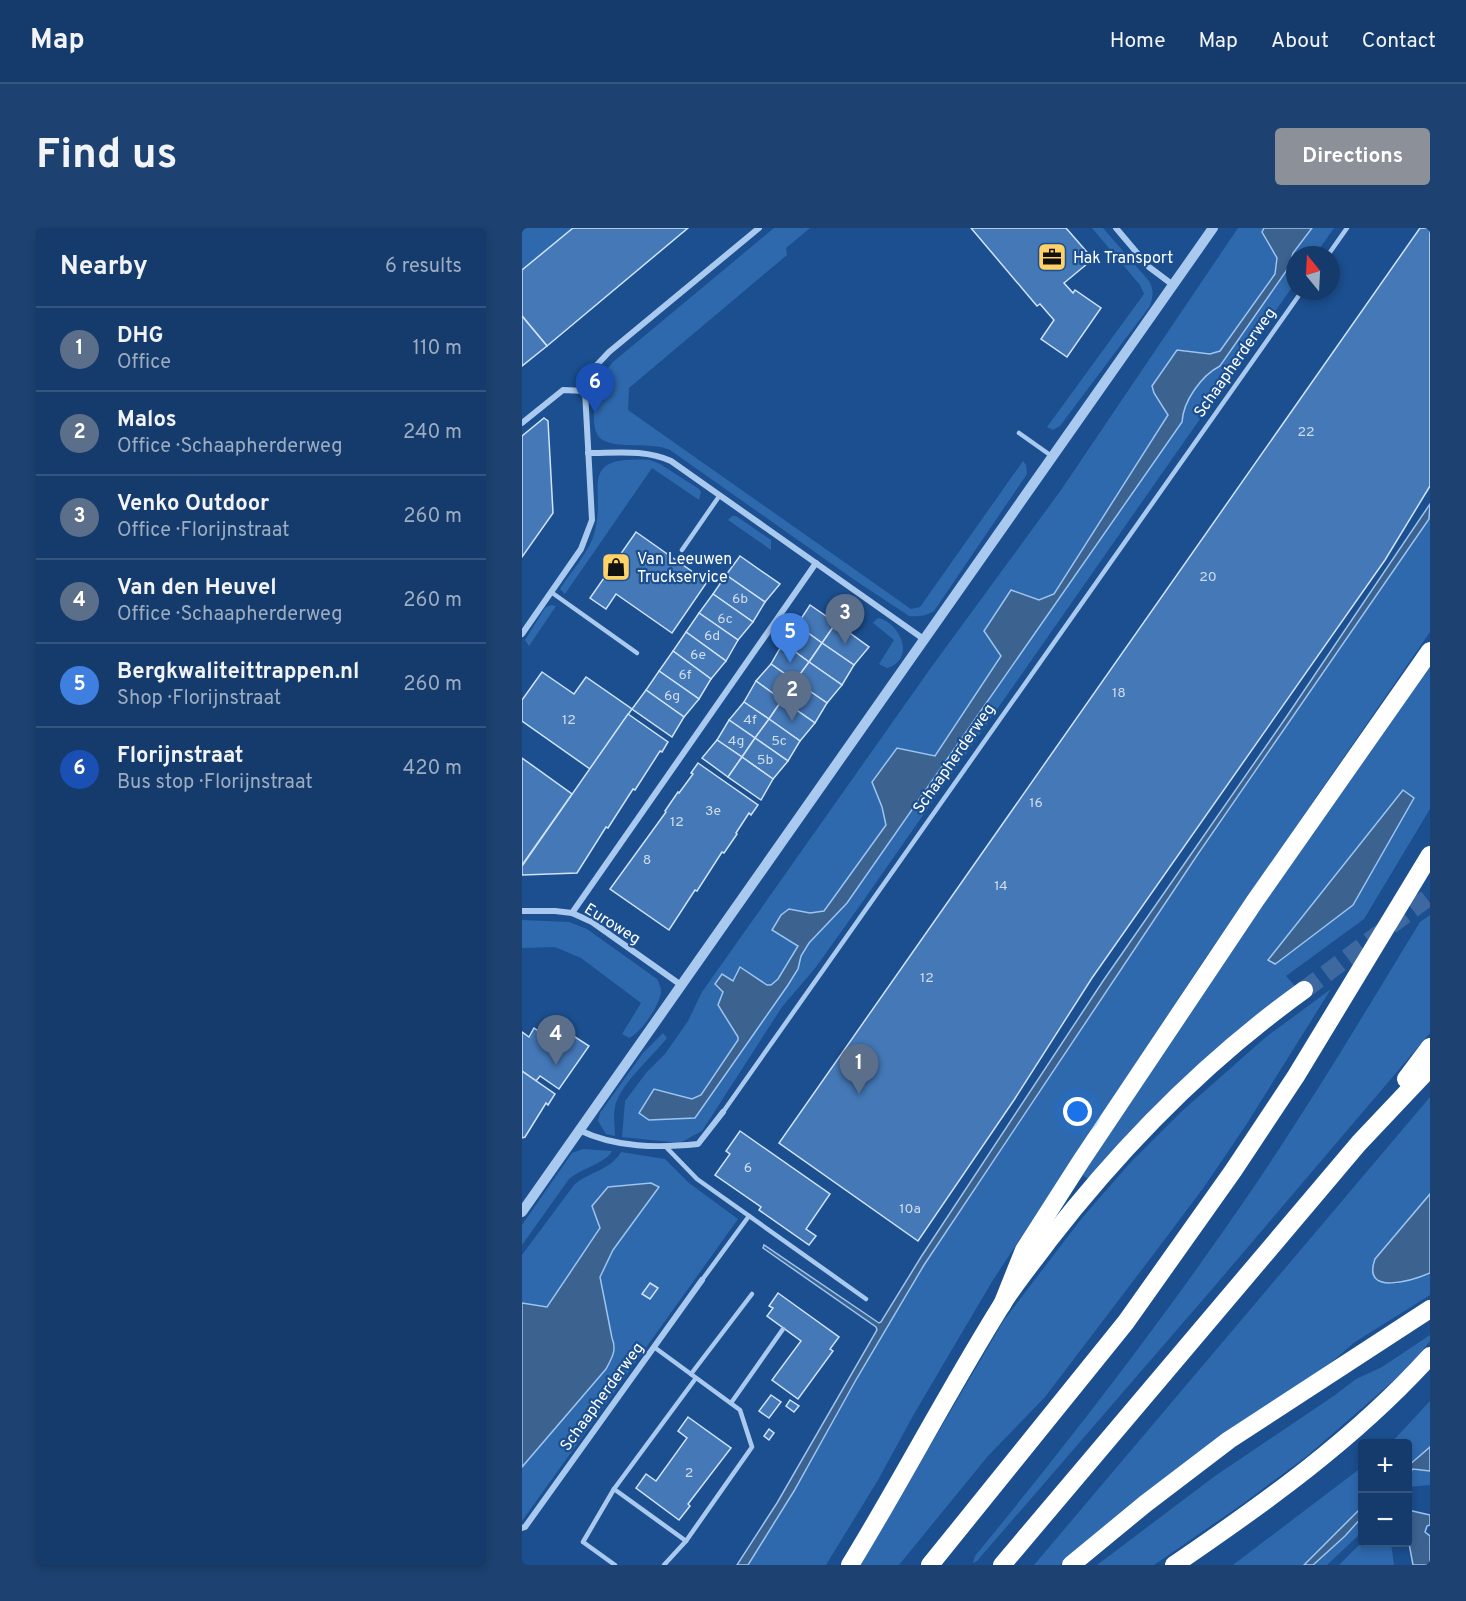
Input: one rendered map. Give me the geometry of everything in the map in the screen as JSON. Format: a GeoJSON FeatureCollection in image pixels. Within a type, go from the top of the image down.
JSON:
{"type":"FeatureCollection","features":[{"type":"Feature","properties":{"kind":"highway"},"geometry":{"type":"LineString","coordinates":[[1002,1305],[1024,1250],[1081,1161],[1255,901],[1430,651]]}},
{"type":"Feature","properties":{"kind":"highway"},"geometry":{"type":"LineString","coordinates":[[930,1565],[1126,1322],[1233,1171],[1296,1076],[1430,855]]}},
{"type":"Feature","properties":{"kind":"highway"},"geometry":{"type":"LineString","coordinates":[[850,1565],[1002,1305],[1065,1220],[1137,1138],[1220,1058],[1304,990]]}},
{"type":"Feature","properties":{"kind":"highway"},"geometry":{"type":"LineString","coordinates":[[1359,1143],[1430,1047]]}},
{"type":"Feature","properties":{"kind":"highway"},"geometry":{"type":"LineString","coordinates":[[1002,1565],[1359,1143],[1430,1068]]}},
{"type":"Feature","properties":{"kind":"highway"},"geometry":{"type":"LineString","coordinates":[[1071,1565],[1145,1504],[1229,1440],[1430,1309]]}},
{"type":"Feature","properties":{"kind":"highway"},"geometry":{"type":"LineString","coordinates":[[1174,1565],[1299,1476],[1363,1422],[1430,1356]]}},
{"type":"Feature","properties":{"kind":"street"},"geometry":{"type":"LineString","coordinates":[[522,634],[588,536],[592,520],[585,391],[593,369],[600,360],[759,228]]}},
{"type":"Feature","properties":{"kind":"street"},"geometry":{"type":"LineString","coordinates":[[1116,228],[1149,267],[1173,285]]}},
{"type":"Feature","properties":{"kind":"street"},"geometry":{"type":"LineString","coordinates":[[523,1210],[1213,228]]}},
{"type":"Feature","properties":{"kind":"street"},"geometry":{"type":"LineString","coordinates":[[522,423],[563,390],[585,391]]}},
{"type":"Feature","properties":{"kind":"street"},"geometry":{"type":"LineString","coordinates":[[588,453],[659,455],[677,465],[925,640]]}},
{"type":"Feature","properties":{"kind":"street"},"geometry":{"type":"LineString","coordinates":[[572,913],[816,563]]}},
{"type":"Feature","properties":{"kind":"street","name":"Euroweg"},"geometry":{"type":"LineString","coordinates":[[522,912],[572,913],[599,927],[681,985]]}},
{"type":"Feature","properties":{"kind":"street","name":"Schaapherderweg"},"geometry":{"type":"LineString","coordinates":[[579,1130],[597,1139],[617,1143],[666,1147],[698,1144],[723,1112]]}},
{"type":"Feature","properties":{"kind":"street","name":"Schaapherderweg"},"geometry":{"type":"LineString","coordinates":[[522,1528],[525,1527],[702,1280]]}},
{"type":"Feature","properties":{"kind":"lane"},"geometry":{"type":"LineString","coordinates":[[1334,246],[1347,228]]}},
{"type":"Feature","properties":{"kind":"lane","name":"Schaapherderweg"},"geometry":{"type":"LineString","coordinates":[[723,1112],[808,988],[1296,300]]}},
{"type":"Feature","properties":{"kind":"lane"},"geometry":{"type":"LineString","coordinates":[[1019,433],[1053,457]]}},
{"type":"Feature","properties":{"kind":"lane"},"geometry":{"type":"LineString","coordinates":[[682,550],[720,495]]}},
{"type":"Feature","properties":{"kind":"lane"},"geometry":{"type":"LineString","coordinates":[[551,592],[637,653]]}},
{"type":"Feature","properties":{"kind":"lane"},"geometry":{"type":"LineString","coordinates":[[666,1147],[697,1179],[866,1299]]}},
{"type":"Feature","properties":{"kind":"lane"},"geometry":{"type":"LineString","coordinates":[[702,1280],[748,1216]]}},
{"type":"Feature","properties":{"kind":"lane"},"geometry":{"type":"LineString","coordinates":[[691,1374],[752,1294]]}},
{"type":"Feature","properties":{"kind":"lane"},"geometry":{"type":"LineString","coordinates":[[731,1403],[783,1329]]}},
{"type":"Feature","properties":{"kind":"lane"},"geometry":{"type":"LineString","coordinates":[[654,1347],[740,1410],[752,1447],[686,1541],[664,1565]]}},
{"type":"Feature","properties":{"kind":"lane"},"geometry":{"type":"LineString","coordinates":[[615,1565],[583,1542],[614,1489],[696,1377]]}},
{"type":"Feature","properties":{"kind":"lane"},"geometry":{"type":"LineString","coordinates":[[614,1489],[686,1541]]}},
{"type":"Feature","properties":{"kind":"shaded area"},"geometry":{"type":"Polygon","coordinates":[[[522,228],[573,228],[522,270],[522,228]]]}},
{"type":"Feature","properties":{"kind":"shaded area"},"geometry":{"type":"Polygon","coordinates":[[[774,228],[810,228],[786,248],[787,255],[629,388],[628,410],[911,609],[920,607],[1023,461],[1027,474],[934,611],[928,614],[909,616],[670,450],[662,447],[608,442],[600,438],[596,432],[594,406],[596,393],[604,374],[613,362],[774,228]]]}},
{"type":"Feature","properties":{"kind":"shaded area"},"geometry":{"type":"Polygon","coordinates":[[[1092,228],[1103,228],[1149,281],[1152,299],[1150,306],[1060,426],[1053,430],[1047,427],[1144,294],[1140,285],[1092,228]]]}},
{"type":"Feature","properties":{"kind":"shaded area"},"geometry":{"type":"Polygon","coordinates":[[[1238,228],[1264,228],[1262,232],[1277,259],[1275,274],[1220,351],[1210,355],[1177,350],[1153,386],[1154,393],[1168,415],[1054,594],[1039,600],[1011,590],[1001,656],[935,756],[897,748],[872,782],[886,825],[824,911],[810,913],[789,909],[798,946],[778,979],[771,985],[767,985],[741,967],[733,981],[721,974],[723,992],[718,1005],[738,1040],[701,1095],[692,1099],[654,1090],[639,1113],[649,1120],[695,1117],[788,985],[809,943],[847,903],[1182,422],[1189,397],[1206,376],[1220,366],[1286,271],[1286,296],[861,904],[816,967],[782,1007],[702,1131],[680,1143],[622,1137],[625,1101],[646,1073],[665,1054],[688,1021],[702,992],[930,669],[1061,490],[1238,228]]]}},
{"type":"Feature","properties":{"kind":"shaded area"},"geometry":{"type":"Polygon","coordinates":[[[1264,228],[1312,228],[1298,246],[1286,246],[1286,271],[1220,366],[1200,382],[1190,397],[1182,422],[847,903],[809,943],[788,985],[695,1118],[649,1120],[639,1113],[654,1089],[692,1099],[701,1095],[738,1040],[718,1005],[723,992],[715,984],[722,974],[733,981],[740,967],[767,985],[771,985],[778,979],[798,946],[772,930],[781,915],[789,909],[810,913],[824,911],[886,825],[872,782],[897,748],[935,756],[1001,656],[984,631],[1011,590],[1039,600],[1054,594],[1168,415],[1152,386],[1177,350],[1210,354],[1220,351],[1275,274],[1277,258],[1262,232],[1264,228]]]}},
{"type":"Feature","properties":{"kind":"shaded area"},"geometry":{"type":"Polygon","coordinates":[[[1312,228],[1334,228],[1321,246],[1298,246],[1312,228]]]}},
{"type":"Feature","properties":{"kind":"shaded area"},"geometry":{"type":"Polygon","coordinates":[[[626,460],[650,460],[699,489],[701,492],[699,500],[652,468],[565,594],[560,589],[592,541],[597,518],[598,479],[602,470],[611,463],[626,460]]]}},
{"type":"Feature","properties":{"kind":"shaded area"},"geometry":{"type":"Polygon","coordinates":[[[1430,504],[1429,519],[1198,854],[924,1265],[794,1491],[748,1565],[737,1565],[777,1503],[877,1330],[876,1327],[763,1248],[764,1245],[879,1323],[881,1322],[921,1257],[1103,981],[1287,716],[1430,504]]]}},
{"type":"Feature","properties":{"kind":"shaded area"},"geometry":{"type":"Polygon","coordinates":[[[736,516],[771,540],[771,550],[728,520],[736,516]]]}},
{"type":"Feature","properties":{"kind":"shaded area"},"geometry":{"type":"Polygon","coordinates":[[[1430,518],[1430,632],[1204,960],[993,1280],[878,1480],[826,1565],[748,1565],[794,1491],[924,1265],[1110,984],[1430,518]]]}},
{"type":"Feature","properties":{"kind":"shaded area"},"geometry":{"type":"Polygon","coordinates":[[[551,605],[556,606],[529,646],[525,640],[545,608],[551,605]]]}},
{"type":"Feature","properties":{"kind":"shaded area"},"geometry":{"type":"Polygon","coordinates":[[[878,618],[893,627],[902,642],[901,658],[896,664],[887,668],[879,664],[894,640],[873,623],[878,618]]]}},
{"type":"Feature","properties":{"kind":"shaded area"},"geometry":{"type":"Polygon","coordinates":[[[1430,661],[1430,809],[1364,919],[1286,976],[1296,987],[1088,1179],[1080,1173],[1430,661]],[[1403,791],[1268,960],[1278,962],[1353,905],[1403,791]]]}},
{"type":"Feature","properties":{"kind":"shaded area"},"geometry":{"type":"Polygon","coordinates":[[[1403,790],[1414,798],[1353,905],[1275,964],[1268,960],[1403,790]]]}},
{"type":"Feature","properties":{"kind":"shaded area"},"geometry":{"type":"Polygon","coordinates":[[[1430,915],[1430,1033],[1213,1288],[973,1563],[975,1556],[1110,1386],[1207,1254],[1309,1103],[1420,922],[1430,915]]]}},
{"type":"Feature","properties":{"kind":"shaded area"},"geometry":{"type":"Polygon","coordinates":[[[522,920],[569,922],[587,929],[657,979],[661,988],[660,998],[644,1025],[629,1038],[622,1034],[641,1003],[581,958],[555,947],[522,948],[522,920]]]}},
{"type":"Feature","properties":{"kind":"shaded area"},"geometry":{"type":"Polygon","coordinates":[[[1331,989],[1246,1125],[1204,1187],[1045,1397],[988,1456],[899,1565],[860,1565],[1004,1320],[1082,1218],[1130,1163],[1182,1111],[1266,1037],[1331,989]]]}},
{"type":"Feature","properties":{"kind":"shaded area"},"geometry":{"type":"Polygon","coordinates":[[[663,1033],[667,1038],[630,1080],[618,1098],[614,1114],[615,1136],[606,1134],[598,1121],[600,1113],[643,1053],[663,1033]]]}},
{"type":"Feature","properties":{"kind":"shaded area"},"geometry":{"type":"Polygon","coordinates":[[[1430,1097],[1430,1194],[1379,1253],[1396,1284],[1430,1273],[1430,1295],[1355,1342],[1328,1365],[1105,1528],[1060,1565],[1034,1565],[1430,1097]]]}},
{"type":"Feature","properties":{"kind":"shaded area"},"geometry":{"type":"Polygon","coordinates":[[[583,1149],[612,1151],[604,1159],[569,1179],[522,1245],[522,1225],[572,1153],[583,1149]]]}},
{"type":"Feature","properties":{"kind":"shaded area"},"geometry":{"type":"Polygon","coordinates":[[[621,1152],[665,1159],[689,1183],[738,1219],[522,1521],[522,1467],[606,1369],[615,1346],[600,1277],[613,1250],[658,1187],[651,1183],[608,1187],[596,1217],[600,1228],[547,1307],[522,1303],[522,1255],[574,1185],[611,1163],[621,1152]]]}},
{"type":"Feature","properties":{"kind":"shaded area"},"geometry":{"type":"Polygon","coordinates":[[[651,1183],[659,1187],[613,1250],[600,1277],[613,1342],[612,1358],[606,1369],[522,1467],[522,1303],[547,1307],[600,1228],[592,1206],[608,1187],[651,1183]]]}},
{"type":"Feature","properties":{"kind":"shaded area"},"geometry":{"type":"Polygon","coordinates":[[[1430,1194],[1430,1273],[1391,1283],[1375,1278],[1373,1271],[1375,1259],[1430,1194]]]}},
{"type":"Feature","properties":{"kind":"shaded area"},"geometry":{"type":"Polygon","coordinates":[[[1430,1335],[1430,1341],[1408,1368],[1307,1456],[1244,1503],[1154,1565],[1097,1565],[1215,1476],[1356,1379],[1382,1367],[1430,1335]]]}},
{"type":"Feature","properties":{"kind":"shaded area"},"geometry":{"type":"Polygon","coordinates":[[[1430,1401],[1430,1447],[1412,1463],[1412,1439],[1395,1439],[1430,1401]]]}},
{"type":"Feature","properties":{"kind":"shaded area"},"geometry":{"type":"Polygon","coordinates":[[[1430,1447],[1430,1471],[1412,1470],[1412,1463],[1430,1447]]]}},
{"type":"Feature","properties":{"kind":"shaded area"},"geometry":{"type":"Polygon","coordinates":[[[1358,1470],[1358,1511],[1304,1565],[1233,1565],[1358,1470]]]}},
{"type":"Feature","properties":{"kind":"shaded area"},"geometry":{"type":"Polygon","coordinates":[[[1412,1470],[1430,1471],[1430,1485],[1412,1487],[1412,1470]]]}},
{"type":"Feature","properties":{"kind":"shaded area"},"geometry":{"type":"Polygon","coordinates":[[[1358,1511],[1358,1521],[1345,1536],[1313,1565],[1304,1565],[1358,1511]]]}},
{"type":"Feature","properties":{"kind":"shaded area"},"geometry":{"type":"Polygon","coordinates":[[[1412,1511],[1430,1515],[1430,1525],[1427,1526],[1425,1532],[1430,1536],[1430,1565],[1413,1565],[1410,1547],[1412,1547],[1412,1511]]]}},
{"type":"Feature","properties":{"kind":"shaded area"},"geometry":{"type":"Polygon","coordinates":[[[1358,1521],[1358,1536],[1327,1565],[1313,1565],[1358,1521]]]}},
{"type":"Feature","properties":{"kind":"shaded area"},"geometry":{"type":"Polygon","coordinates":[[[1358,1546],[1392,1547],[1394,1565],[1339,1565],[1358,1546]]]}},
{"type":"Feature","properties":{"kind":"building"},"geometry":{"type":"Polygon","coordinates":[[[573,228],[688,228],[547,346],[522,316],[522,270],[573,228]]]}},
{"type":"Feature","properties":{"kind":"building"},"geometry":{"type":"Polygon","coordinates":[[[971,228],[1066,228],[1093,259],[1064,283],[1073,293],[1075,290],[1101,308],[1067,357],[1041,339],[1054,320],[1040,304],[1037,306],[971,228]]]}},
{"type":"Feature","properties":{"kind":"building"},"geometry":{"type":"Polygon","coordinates":[[[1420,228],[1430,228],[1430,486],[1385,560],[1092,978],[1014,1100],[918,1241],[779,1143],[1420,228]]]}},
{"type":"Feature","properties":{"kind":"building"},"geometry":{"type":"Polygon","coordinates":[[[522,316],[547,346],[522,366],[522,316]]]}},
{"type":"Feature","properties":{"kind":"building"},"geometry":{"type":"Polygon","coordinates":[[[544,418],[548,421],[553,513],[522,557],[522,436],[544,418]]]}},
{"type":"Feature","properties":{"kind":"building"},"geometry":{"type":"Polygon","coordinates":[[[636,532],[707,582],[672,633],[616,594],[606,609],[590,598],[636,532]]]}},
{"type":"Feature","properties":{"kind":"building"},"geometry":{"type":"Polygon","coordinates":[[[740,556],[780,584],[765,602],[726,575],[740,556]]]}},
{"type":"Feature","properties":{"kind":"building"},"geometry":{"type":"Polygon","coordinates":[[[726,575],[765,602],[753,622],[713,594],[726,575]]]}},
{"type":"Feature","properties":{"kind":"building"},"geometry":{"type":"Polygon","coordinates":[[[713,594],[753,622],[738,640],[699,613],[713,594]]]}},
{"type":"Feature","properties":{"kind":"building"},"geometry":{"type":"Polygon","coordinates":[[[810,605],[836,623],[822,643],[797,625],[810,605]]]}},
{"type":"Feature","properties":{"kind":"building"},"geometry":{"type":"Polygon","coordinates":[[[699,613],[738,640],[726,661],[686,632],[699,613]]]}},
{"type":"Feature","properties":{"kind":"building"},"geometry":{"type":"Polygon","coordinates":[[[836,623],[869,647],[854,665],[822,643],[836,623]]]}},
{"type":"Feature","properties":{"kind":"building"},"geometry":{"type":"Polygon","coordinates":[[[797,625],[822,643],[809,662],[783,643],[797,625]]]}},
{"type":"Feature","properties":{"kind":"building"},"geometry":{"type":"Polygon","coordinates":[[[686,632],[726,661],[711,679],[673,651],[686,632]]]}},
{"type":"Feature","properties":{"kind":"building"},"geometry":{"type":"Polygon","coordinates":[[[783,643],[809,662],[795,681],[771,664],[783,643]]]}},
{"type":"Feature","properties":{"kind":"building"},"geometry":{"type":"Polygon","coordinates":[[[822,643],[854,665],[842,685],[809,662],[822,643]]]}},
{"type":"Feature","properties":{"kind":"building"},"geometry":{"type":"Polygon","coordinates":[[[673,651],[711,679],[699,699],[659,671],[673,651]]]}},
{"type":"Feature","properties":{"kind":"building"},"geometry":{"type":"Polygon","coordinates":[[[809,662],[842,685],[827,703],[795,681],[809,662]]]}},
{"type":"Feature","properties":{"kind":"building"},"geometry":{"type":"Polygon","coordinates":[[[771,664],[795,681],[782,700],[756,681],[771,664]]]}},
{"type":"Feature","properties":{"kind":"building"},"geometry":{"type":"Polygon","coordinates":[[[659,671],[699,699],[684,717],[646,690],[659,671]]]}},
{"type":"Feature","properties":{"kind":"building"},"geometry":{"type":"Polygon","coordinates":[[[542,672],[574,694],[586,677],[632,709],[590,769],[522,721],[522,700],[542,672]]]}},
{"type":"Feature","properties":{"kind":"building"},"geometry":{"type":"Polygon","coordinates":[[[756,681],[782,700],[769,719],[744,702],[756,681]]]}},
{"type":"Feature","properties":{"kind":"building"},"geometry":{"type":"Polygon","coordinates":[[[795,681],[827,703],[815,723],[782,700],[795,681]]]}},
{"type":"Feature","properties":{"kind":"building"},"geometry":{"type":"Polygon","coordinates":[[[646,690],[684,717],[672,737],[632,709],[646,690]]]}},
{"type":"Feature","properties":{"kind":"building"},"geometry":{"type":"Polygon","coordinates":[[[782,700],[815,723],[800,741],[769,719],[782,700]]]}},
{"type":"Feature","properties":{"kind":"building"},"geometry":{"type":"Polygon","coordinates":[[[744,702],[769,719],[755,738],[729,720],[744,702]]]}},
{"type":"Feature","properties":{"kind":"building"},"geometry":{"type":"Polygon","coordinates":[[[628,714],[668,742],[662,752],[660,751],[635,790],[633,789],[608,828],[606,827],[577,873],[522,875],[522,866],[628,714]]]}},
{"type":"Feature","properties":{"kind":"building"},"geometry":{"type":"Polygon","coordinates":[[[769,719],[800,741],[788,761],[755,738],[769,719]]]}},
{"type":"Feature","properties":{"kind":"building"},"geometry":{"type":"Polygon","coordinates":[[[729,720],[755,738],[742,757],[717,740],[729,720]]]}},
{"type":"Feature","properties":{"kind":"building"},"geometry":{"type":"Polygon","coordinates":[[[755,738],[788,761],[773,779],[742,757],[755,738]]]}},
{"type":"Feature","properties":{"kind":"building"},"geometry":{"type":"Polygon","coordinates":[[[717,740],[742,757],[728,777],[702,758],[717,740]]]}},
{"type":"Feature","properties":{"kind":"building"},"geometry":{"type":"Polygon","coordinates":[[[742,757],[773,779],[761,800],[728,777],[742,757]]]}},
{"type":"Feature","properties":{"kind":"building"},"geometry":{"type":"Polygon","coordinates":[[[522,758],[572,794],[522,865],[522,758]]]}},
{"type":"Feature","properties":{"kind":"building"},"geometry":{"type":"Polygon","coordinates":[[[698,763],[758,805],[751,815],[749,813],[737,834],[724,853],[722,852],[697,891],[695,890],[669,930],[610,889],[693,774],[691,773],[698,763]]]}},
{"type":"Feature","properties":{"kind":"building"},"geometry":{"type":"Polygon","coordinates":[[[534,1028],[560,1046],[569,1033],[589,1046],[559,1089],[540,1076],[536,1081],[522,1071],[522,1032],[529,1037],[534,1028]]]}},
{"type":"Feature","properties":{"kind":"building"},"geometry":{"type":"Polygon","coordinates":[[[522,1071],[555,1094],[548,1105],[546,1103],[525,1137],[522,1138],[522,1071]]]}},
{"type":"Feature","properties":{"kind":"building"},"geometry":{"type":"Polygon","coordinates":[[[740,1131],[830,1194],[806,1229],[816,1236],[809,1245],[759,1210],[761,1207],[715,1175],[730,1154],[726,1151],[740,1131]]]}},
{"type":"Feature","properties":{"kind":"building"},"geometry":{"type":"Polygon","coordinates":[[[650,1283],[658,1288],[650,1299],[642,1294],[650,1283]]]}},
{"type":"Feature","properties":{"kind":"building"},"geometry":{"type":"Polygon","coordinates":[[[778,1293],[839,1337],[830,1349],[833,1351],[798,1399],[772,1380],[801,1341],[767,1316],[773,1308],[769,1306],[778,1293]]]}},
{"type":"Feature","properties":{"kind":"building"},"geometry":{"type":"Polygon","coordinates":[[[771,1395],[781,1402],[769,1418],[759,1411],[771,1395]]]}},
{"type":"Feature","properties":{"kind":"building"},"geometry":{"type":"Polygon","coordinates":[[[790,1400],[799,1406],[794,1412],[786,1406],[790,1400]]]}},
{"type":"Feature","properties":{"kind":"building"},"geometry":{"type":"Polygon","coordinates":[[[688,1417],[731,1448],[688,1504],[690,1506],[679,1520],[636,1488],[646,1474],[656,1481],[687,1438],[678,1431],[688,1417]]]}},
{"type":"Feature","properties":{"kind":"building"},"geometry":{"type":"Polygon","coordinates":[[[769,1429],[774,1433],[769,1440],[764,1436],[769,1429]]]}},
{"type":"Feature","properties":{"kind":"tunnel"},"geometry":{"type":"LineString","coordinates":[[1304,990],[1430,896]]}},
{"type":"Feature","properties":{"kind":"place","name":"Hak Transport"},"geometry":{"type":"Point","coordinates":[1052,257]}},
{"type":"Feature","properties":{"kind":"place","name":"Florijnstraat"},"geometry":{"type":"Point","coordinates":[595,413]}},
{"type":"Feature","properties":{"kind":"place","name":"Van Leeuwen Truckservice"},"geometry":{"type":"Point","coordinates":[616,567]}},
{"type":"Feature","properties":{"kind":"place","name":"Venko Outdoor"},"geometry":{"type":"Point","coordinates":[845,644]}},
{"type":"Feature","properties":{"kind":"place","name":"Bergkwaliteittrappen.nl"},"geometry":{"type":"Point","coordinates":[790,663]}},
{"type":"Feature","properties":{"kind":"place","name":"Malos"},"geometry":{"type":"Point","coordinates":[792,721]}},
{"type":"Feature","properties":{"kind":"place","name":"Van den Heuvel"},"geometry":{"type":"Point","coordinates":[556,1065]}},
{"type":"Feature","properties":{"kind":"place","name":"DHG"},"geometry":{"type":"Point","coordinates":[859,1094]}}]}
